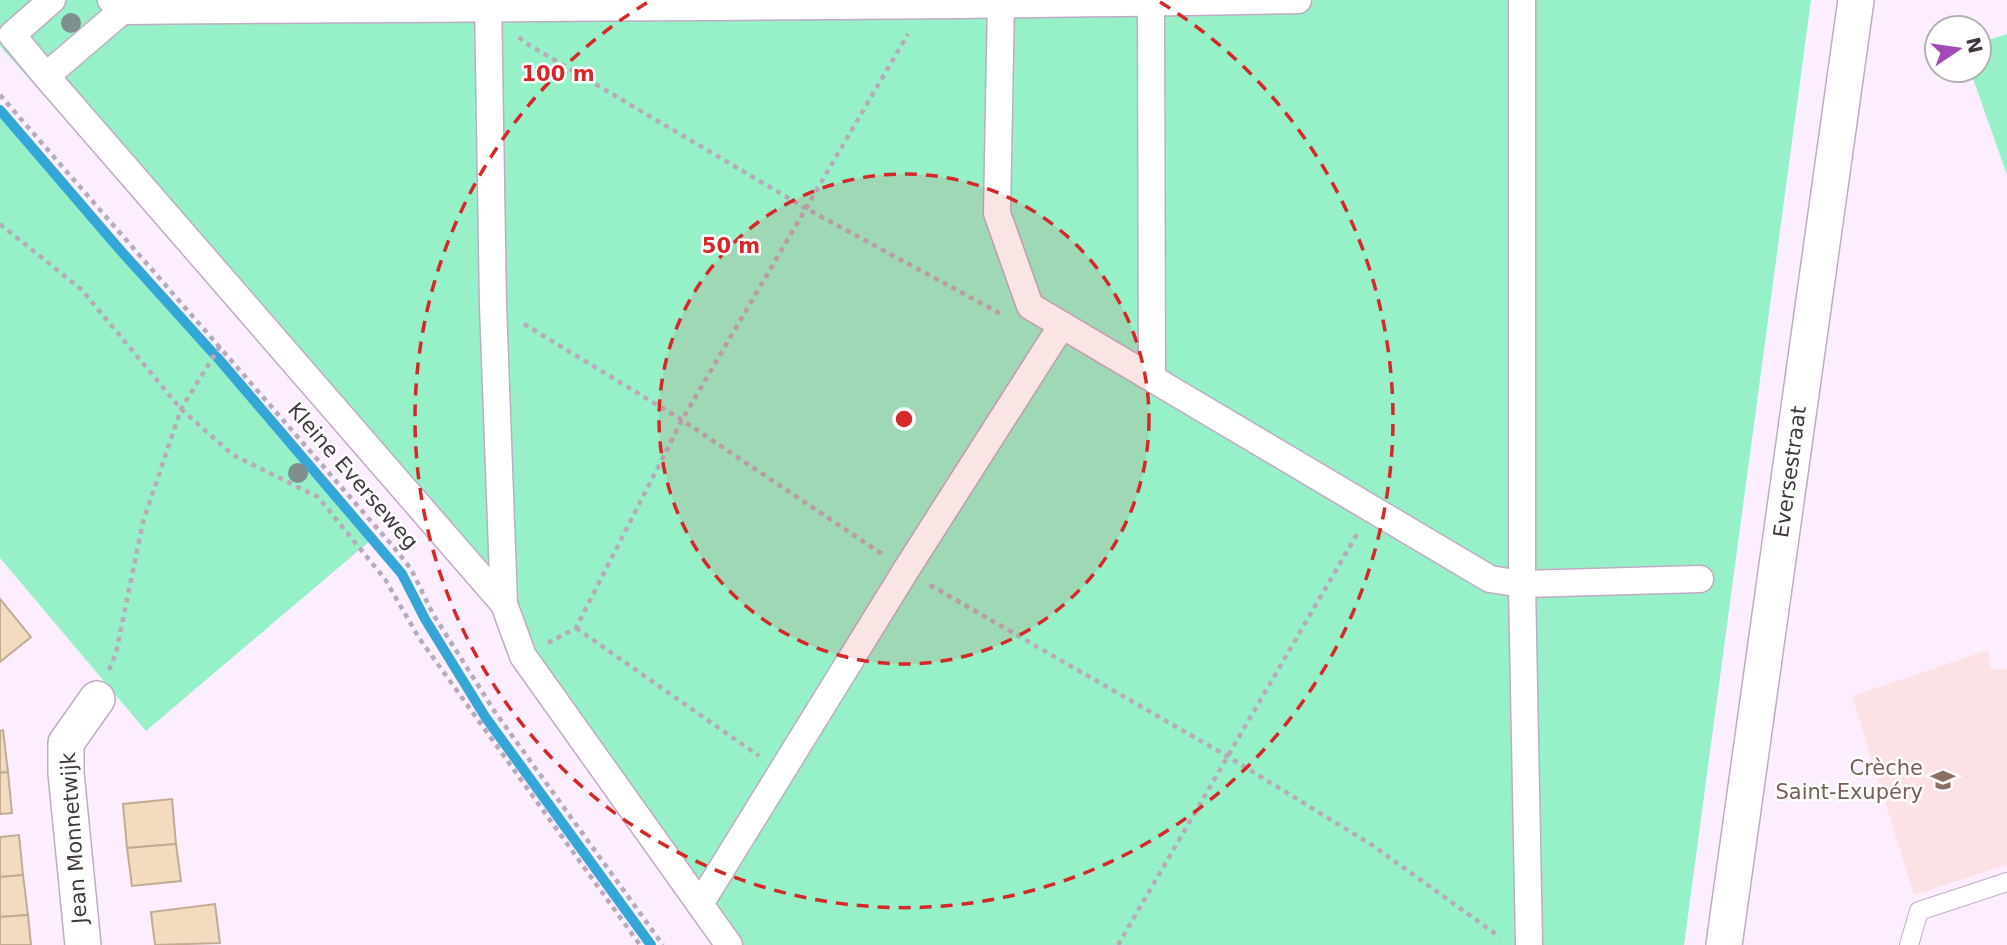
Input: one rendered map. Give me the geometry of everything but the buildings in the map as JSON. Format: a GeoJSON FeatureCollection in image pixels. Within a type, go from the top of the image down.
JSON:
{"type":"FeatureCollection","features":[{"type":"Feature","properties":{"kind":"street"},"geometry":{"type":"LineString","coordinates":[[52,0],[6,28],[504,604]]}},
{"type":"Feature","properties":{"kind":"street"},"geometry":{"type":"LineString","coordinates":[[46,76],[116,6],[489,3],[925,6],[1298,0]]}},
{"type":"Feature","properties":{"kind":"street"},"geometry":{"type":"LineString","coordinates":[[1522,0],[1522,584],[1528,945]]}},
{"type":"Feature","properties":{"kind":"street","name":"Eversestraat"},"geometry":{"type":"LineString","coordinates":[[1724,945],[1856,0]]}},
{"type":"Feature","properties":{"kind":"street"},"geometry":{"type":"LineString","coordinates":[[489,3],[493,305],[504,604],[523,656],[729,945]]}},
{"type":"Feature","properties":{"kind":"street"},"geometry":{"type":"LineString","coordinates":[[1002,3],[997,213],[1030,306],[1490,579],[1522,584],[1700,579]]}},
{"type":"Feature","properties":{"kind":"street"},"geometry":{"type":"LineString","coordinates":[[1152,3],[1152,378]]}},
{"type":"Feature","properties":{"kind":"street"},"geometry":{"type":"LineString","coordinates":[[700,904],[905,570],[1062,325]]}},
{"type":"Feature","properties":{"kind":"street","name":"Jean Monnetwijk"},"geometry":{"type":"LineString","coordinates":[[83,945],[66,773],[66,743],[97,699]]}},
{"type":"Feature","properties":{"kind":"lane"},"geometry":{"type":"LineString","coordinates":[[1909,945],[1919,911],[2007,882]]}},
{"type":"Feature","properties":{"kind":"path"},"geometry":{"type":"LineString","coordinates":[[489,3],[524,43],[807,209],[1003,315],[1030,306]]}},
{"type":"Feature","properties":{"kind":"path"},"geometry":{"type":"LineString","coordinates":[[523,656],[576,628],[681,419],[925,6]]}},
{"type":"Feature","properties":{"kind":"path","name":"Kleine Everseweg"},"geometry":{"type":"LineString","coordinates":[[0,94],[404,560],[433,614],[495,712],[663,945]]}},
{"type":"Feature","properties":{"kind":"path"},"geometry":{"type":"LineString","coordinates":[[0,224],[82,290],[181,409],[233,455],[318,497],[385,579],[419,638],[640,945]]}},
{"type":"Feature","properties":{"kind":"path"},"geometry":{"type":"LineString","coordinates":[[493,305],[681,419],[905,570],[1227,756],[1372,845],[1501,937]]}},
{"type":"Feature","properties":{"kind":"path"},"geometry":{"type":"LineString","coordinates":[[97,699],[116,653],[143,522],[181,409],[220,346]]}},
{"type":"Feature","properties":{"kind":"path"},"geometry":{"type":"LineString","coordinates":[[1118,945],[1373,508]]}},
{"type":"Feature","properties":{"kind":"path"},"geometry":{"type":"LineString","coordinates":[[576,628],[782,772]]}},
{"type":"Feature","properties":{"kind":"shaded area","name":"Crèche Saint-Exupéry"},"geometry":{"type":"Polygon","coordinates":[[[1988,650],[1991,669],[2007,669],[2007,865],[1914,895],[1852,696],[1988,650]]]}},
{"type":"Feature","properties":{"kind":"green space"},"geometry":{"type":"Polygon","coordinates":[[[0,0],[1811,0],[1684,945],[743,945],[528,644],[515,598],[476,593],[334,423],[0,46],[0,0]]]}},
{"type":"Feature","properties":{"kind":"green space"},"geometry":{"type":"Polygon","coordinates":[[[2007,34],[2007,175],[1975,84],[1993,84],[1993,38],[2007,34]]]}},
{"type":"Feature","properties":{"kind":"green space"},"geometry":{"type":"Polygon","coordinates":[[[0,110],[404,573],[427,618],[488,716],[654,945],[648,945],[484,719],[422,620],[400,575],[371,540],[146,731],[0,558],[0,110]]]}},
{"type":"Feature","properties":{"kind":"waterway"},"geometry":{"type":"LineString","coordinates":[[0,110],[213,353]]}},
{"type":"Feature","properties":{"kind":"waterway"},"geometry":{"type":"LineString","coordinates":[[217,357],[402,574],[425,619],[486,718],[651,945]]}},
{"type":"Feature","properties":{"kind":"place","name":"Crèche Saint-Exupéry"},"geometry":{"type":"Point","coordinates":[1943,780]}}]}
